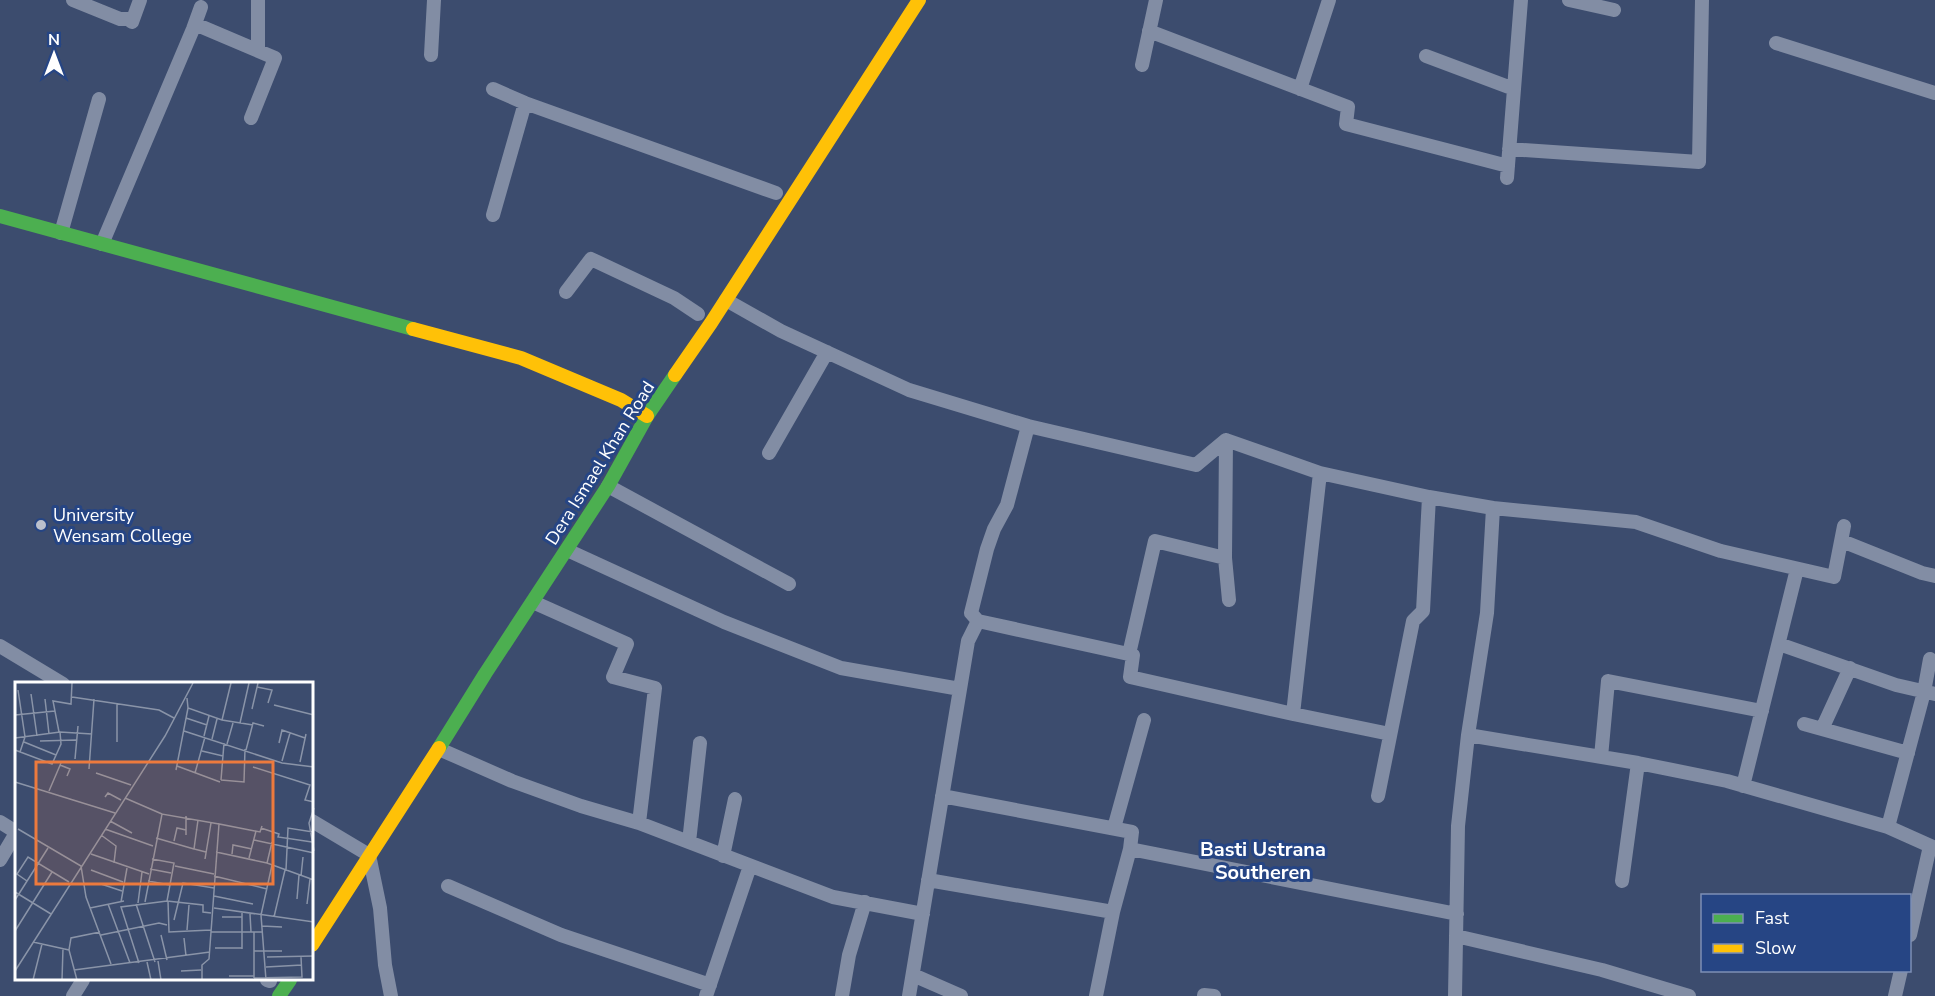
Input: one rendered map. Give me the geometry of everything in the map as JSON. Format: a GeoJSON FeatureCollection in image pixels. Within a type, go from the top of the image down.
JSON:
{"type":"FeatureCollection","features":[{"type":"Feature","properties":{"kind":"main road","name":"Dera Ismael Khan Road"},"geometry":{"type":"LineString","coordinates":[[314,942],[439,749],[484,674],[608,486],[647,416],[726,300],[919,0]]}},
{"type":"Feature","properties":{"kind":"main road"},"geometry":{"type":"LineString","coordinates":[[0,216],[521,358],[621,400],[647,416]]}},
{"type":"Feature","properties":{"kind":"main road"},"geometry":{"type":"LineString","coordinates":[[261,996],[268,981]]}},
{"type":"Feature","properties":{"kind":"main road"},"geometry":{"type":"LineString","coordinates":[[279,996],[289,981]]}},
{"type":"Feature","properties":{"kind":"street"},"geometry":{"type":"LineString","coordinates":[[73,0],[132,22],[140,0]]}},
{"type":"Feature","properties":{"kind":"street"},"geometry":{"type":"LineString","coordinates":[[258,0],[258,51]]}},
{"type":"Feature","properties":{"kind":"street"},"geometry":{"type":"LineString","coordinates":[[431,55],[434,0]]}},
{"type":"Feature","properties":{"kind":"street"},"geometry":{"type":"LineString","coordinates":[[1142,65],[1156,0]]}},
{"type":"Feature","properties":{"kind":"street"},"geometry":{"type":"LineString","coordinates":[[1300,89],[1329,0]]}},
{"type":"Feature","properties":{"kind":"street"},"geometry":{"type":"LineString","coordinates":[[1149,31],[1348,107],[1346,124],[1507,172],[1521,0]]}},
{"type":"Feature","properties":{"kind":"street"},"geometry":{"type":"LineString","coordinates":[[1569,0],[1614,10]]}},
{"type":"Feature","properties":{"kind":"street"},"geometry":{"type":"LineString","coordinates":[[1509,149],[1699,162],[1702,0]]}},
{"type":"Feature","properties":{"kind":"street"},"geometry":{"type":"LineString","coordinates":[[102,244],[201,7]]}},
{"type":"Feature","properties":{"kind":"street"},"geometry":{"type":"LineString","coordinates":[[195,24],[275,57],[251,118]]}},
{"type":"Feature","properties":{"kind":"street"},"geometry":{"type":"LineString","coordinates":[[1776,43],[1935,93]]}},
{"type":"Feature","properties":{"kind":"street"},"geometry":{"type":"LineString","coordinates":[[1426,56],[1514,89]]}},
{"type":"Feature","properties":{"kind":"street"},"geometry":{"type":"LineString","coordinates":[[493,89],[525,103],[776,193]]}},
{"type":"Feature","properties":{"kind":"street"},"geometry":{"type":"LineString","coordinates":[[61,233],[99,99]]}},
{"type":"Feature","properties":{"kind":"street"},"geometry":{"type":"LineString","coordinates":[[493,215],[525,103]]}},
{"type":"Feature","properties":{"kind":"street"},"geometry":{"type":"LineString","coordinates":[[566,292],[591,259],[674,298],[698,314]]}},
{"type":"Feature","properties":{"kind":"street"},"geometry":{"type":"LineString","coordinates":[[726,300],[781,332],[909,390],[1028,426],[1196,465],[1226,440]]}},
{"type":"Feature","properties":{"kind":"street"},"geometry":{"type":"LineString","coordinates":[[769,453],[826,352]]}},
{"type":"Feature","properties":{"kind":"street"},"geometry":{"type":"LineString","coordinates":[[1028,426],[1007,505],[994,529],[987,549],[971,613],[978,621],[1133,655],[1130,677],[1389,734]]}},
{"type":"Feature","properties":{"kind":"street"},"geometry":{"type":"LineString","coordinates":[[1226,440],[1320,473],[1492,508],[1636,522],[1721,551],[1834,577],[1844,526]]}},
{"type":"Feature","properties":{"kind":"street"},"geometry":{"type":"LineString","coordinates":[[1226,440],[1225,558],[1229,600]]}},
{"type":"Feature","properties":{"kind":"street"},"geometry":{"type":"LineString","coordinates":[[1293,714],[1320,473]]}},
{"type":"Feature","properties":{"kind":"street"},"geometry":{"type":"LineString","coordinates":[[608,486],[789,584]]}},
{"type":"Feature","properties":{"kind":"street"},"geometry":{"type":"LineString","coordinates":[[1378,796],[1413,621],[1423,611],[1429,497]]}},
{"type":"Feature","properties":{"kind":"street"},"geometry":{"type":"LineString","coordinates":[[1455,996],[1458,826],[1468,735],[1486,613],[1492,508]]}},
{"type":"Feature","properties":{"kind":"street"},"geometry":{"type":"LineString","coordinates":[[1129,654],[1155,541],[1225,558]]}},
{"type":"Feature","properties":{"kind":"street"},"geometry":{"type":"LineString","coordinates":[[1842,541],[1935,576]]}},
{"type":"Feature","properties":{"kind":"street"},"geometry":{"type":"LineString","coordinates":[[567,550],[724,622],[841,668],[960,689]]}},
{"type":"Feature","properties":{"kind":"street"},"geometry":{"type":"LineString","coordinates":[[1743,786],[1797,569]]}},
{"type":"Feature","properties":{"kind":"street"},"geometry":{"type":"LineString","coordinates":[[532,602],[627,644],[613,677],[655,688],[639,823]]}},
{"type":"Feature","properties":{"kind":"street"},"geometry":{"type":"LineString","coordinates":[[909,996],[968,641],[978,621]]}},
{"type":"Feature","properties":{"kind":"street"},"geometry":{"type":"LineString","coordinates":[[1779,644],[1896,685],[1929,693]]}},
{"type":"Feature","properties":{"kind":"street"},"geometry":{"type":"LineString","coordinates":[[0,646],[60,682]]}},
{"type":"Feature","properties":{"kind":"street"},"geometry":{"type":"LineString","coordinates":[[1888,827],[1908,753],[1929,693],[1930,659]]}},
{"type":"Feature","properties":{"kind":"street"},"geometry":{"type":"LineString","coordinates":[[1822,729],[1850,668]]}},
{"type":"Feature","properties":{"kind":"street"},"geometry":{"type":"LineString","coordinates":[[1601,757],[1608,681],[1762,711]]}},
{"type":"Feature","properties":{"kind":"street"},"geometry":{"type":"LineString","coordinates":[[1114,828],[1144,720]]}},
{"type":"Feature","properties":{"kind":"street"},"geometry":{"type":"LineString","coordinates":[[1804,724],[1908,753]]}},
{"type":"Feature","properties":{"kind":"street"},"geometry":{"type":"LineString","coordinates":[[1468,735],[1638,763],[1743,786],[1888,827],[1932,847],[1911,930]]}},
{"type":"Feature","properties":{"kind":"street"},"geometry":{"type":"LineString","coordinates":[[689,842],[700,743]]}},
{"type":"Feature","properties":{"kind":"street"},"geometry":{"type":"LineString","coordinates":[[439,749],[512,782],[639,823],[833,897],[923,914]]}},
{"type":"Feature","properties":{"kind":"street"},"geometry":{"type":"LineString","coordinates":[[1622,881],[1638,763]]}},
{"type":"Feature","properties":{"kind":"street"},"geometry":{"type":"LineString","coordinates":[[942,796],[1132,831],[1130,849],[1113,912],[1096,996]]}},
{"type":"Feature","properties":{"kind":"street"},"geometry":{"type":"LineString","coordinates":[[723,856],[735,799]]}},
{"type":"Feature","properties":{"kind":"street"},"geometry":{"type":"LineString","coordinates":[[0,822],[15,831]]}},
{"type":"Feature","properties":{"kind":"street"},"geometry":{"type":"LineString","coordinates":[[314,822],[369,855],[380,908],[385,965],[391,996]]}},
{"type":"Feature","properties":{"kind":"street"},"geometry":{"type":"LineString","coordinates":[[0,860],[15,834]]}},
{"type":"Feature","properties":{"kind":"street"},"geometry":{"type":"LineString","coordinates":[[1130,849],[1457,914]]}},
{"type":"Feature","properties":{"kind":"street"},"geometry":{"type":"LineString","coordinates":[[448,886],[561,935],[708,991],[750,866]]}},
{"type":"Feature","properties":{"kind":"street"},"geometry":{"type":"LineString","coordinates":[[928,880],[1113,912]]}},
{"type":"Feature","properties":{"kind":"street"},"geometry":{"type":"LineString","coordinates":[[842,996],[849,955],[865,902]]}},
{"type":"Feature","properties":{"kind":"street"},"geometry":{"type":"LineString","coordinates":[[1456,936],[1602,970],[1689,996]]}},
{"type":"Feature","properties":{"kind":"street"},"geometry":{"type":"LineString","coordinates":[[1895,996],[1901,972]]}},
{"type":"Feature","properties":{"kind":"street"},"geometry":{"type":"LineString","coordinates":[[913,975],[961,996]]}},
{"type":"Feature","properties":{"kind":"street"},"geometry":{"type":"LineString","coordinates":[[73,996],[82,981]]}},
{"type":"Feature","properties":{"kind":"street"},"geometry":{"type":"LineString","coordinates":[[1204,996],[1214,996]]}},
{"type":"Feature","properties":{"kind":"traffic: fast"},"geometry":{"type":"LineString","coordinates":[[0,216],[413,329]]}},
{"type":"Feature","properties":{"kind":"traffic: fast"},"geometry":{"type":"LineString","coordinates":[[439,748],[608,486],[647,416],[675,375]]}},
{"type":"Feature","properties":{"kind":"traffic: fast"},"geometry":{"type":"LineString","coordinates":[[279,996],[289,981]]}},
{"type":"Feature","properties":{"kind":"traffic: slow"},"geometry":{"type":"LineString","coordinates":[[675,375],[711,323],[919,0]]}},
{"type":"Feature","properties":{"kind":"traffic: slow"},"geometry":{"type":"LineString","coordinates":[[413,329],[521,358],[621,400],[647,416]]}},
{"type":"Feature","properties":{"kind":"traffic: slow"},"geometry":{"type":"LineString","coordinates":[[314,942],[439,748]]}},
{"type":"Feature","properties":{"kind":"place","name":"University Wensam College"},"geometry":{"type":"Point","coordinates":[41,525]}},
{"type":"Feature","properties":{"kind":"district","name":"Basti Ustrana Southeren"},"geometry":{"type":"Point","coordinates":[1263,860]}}]}
